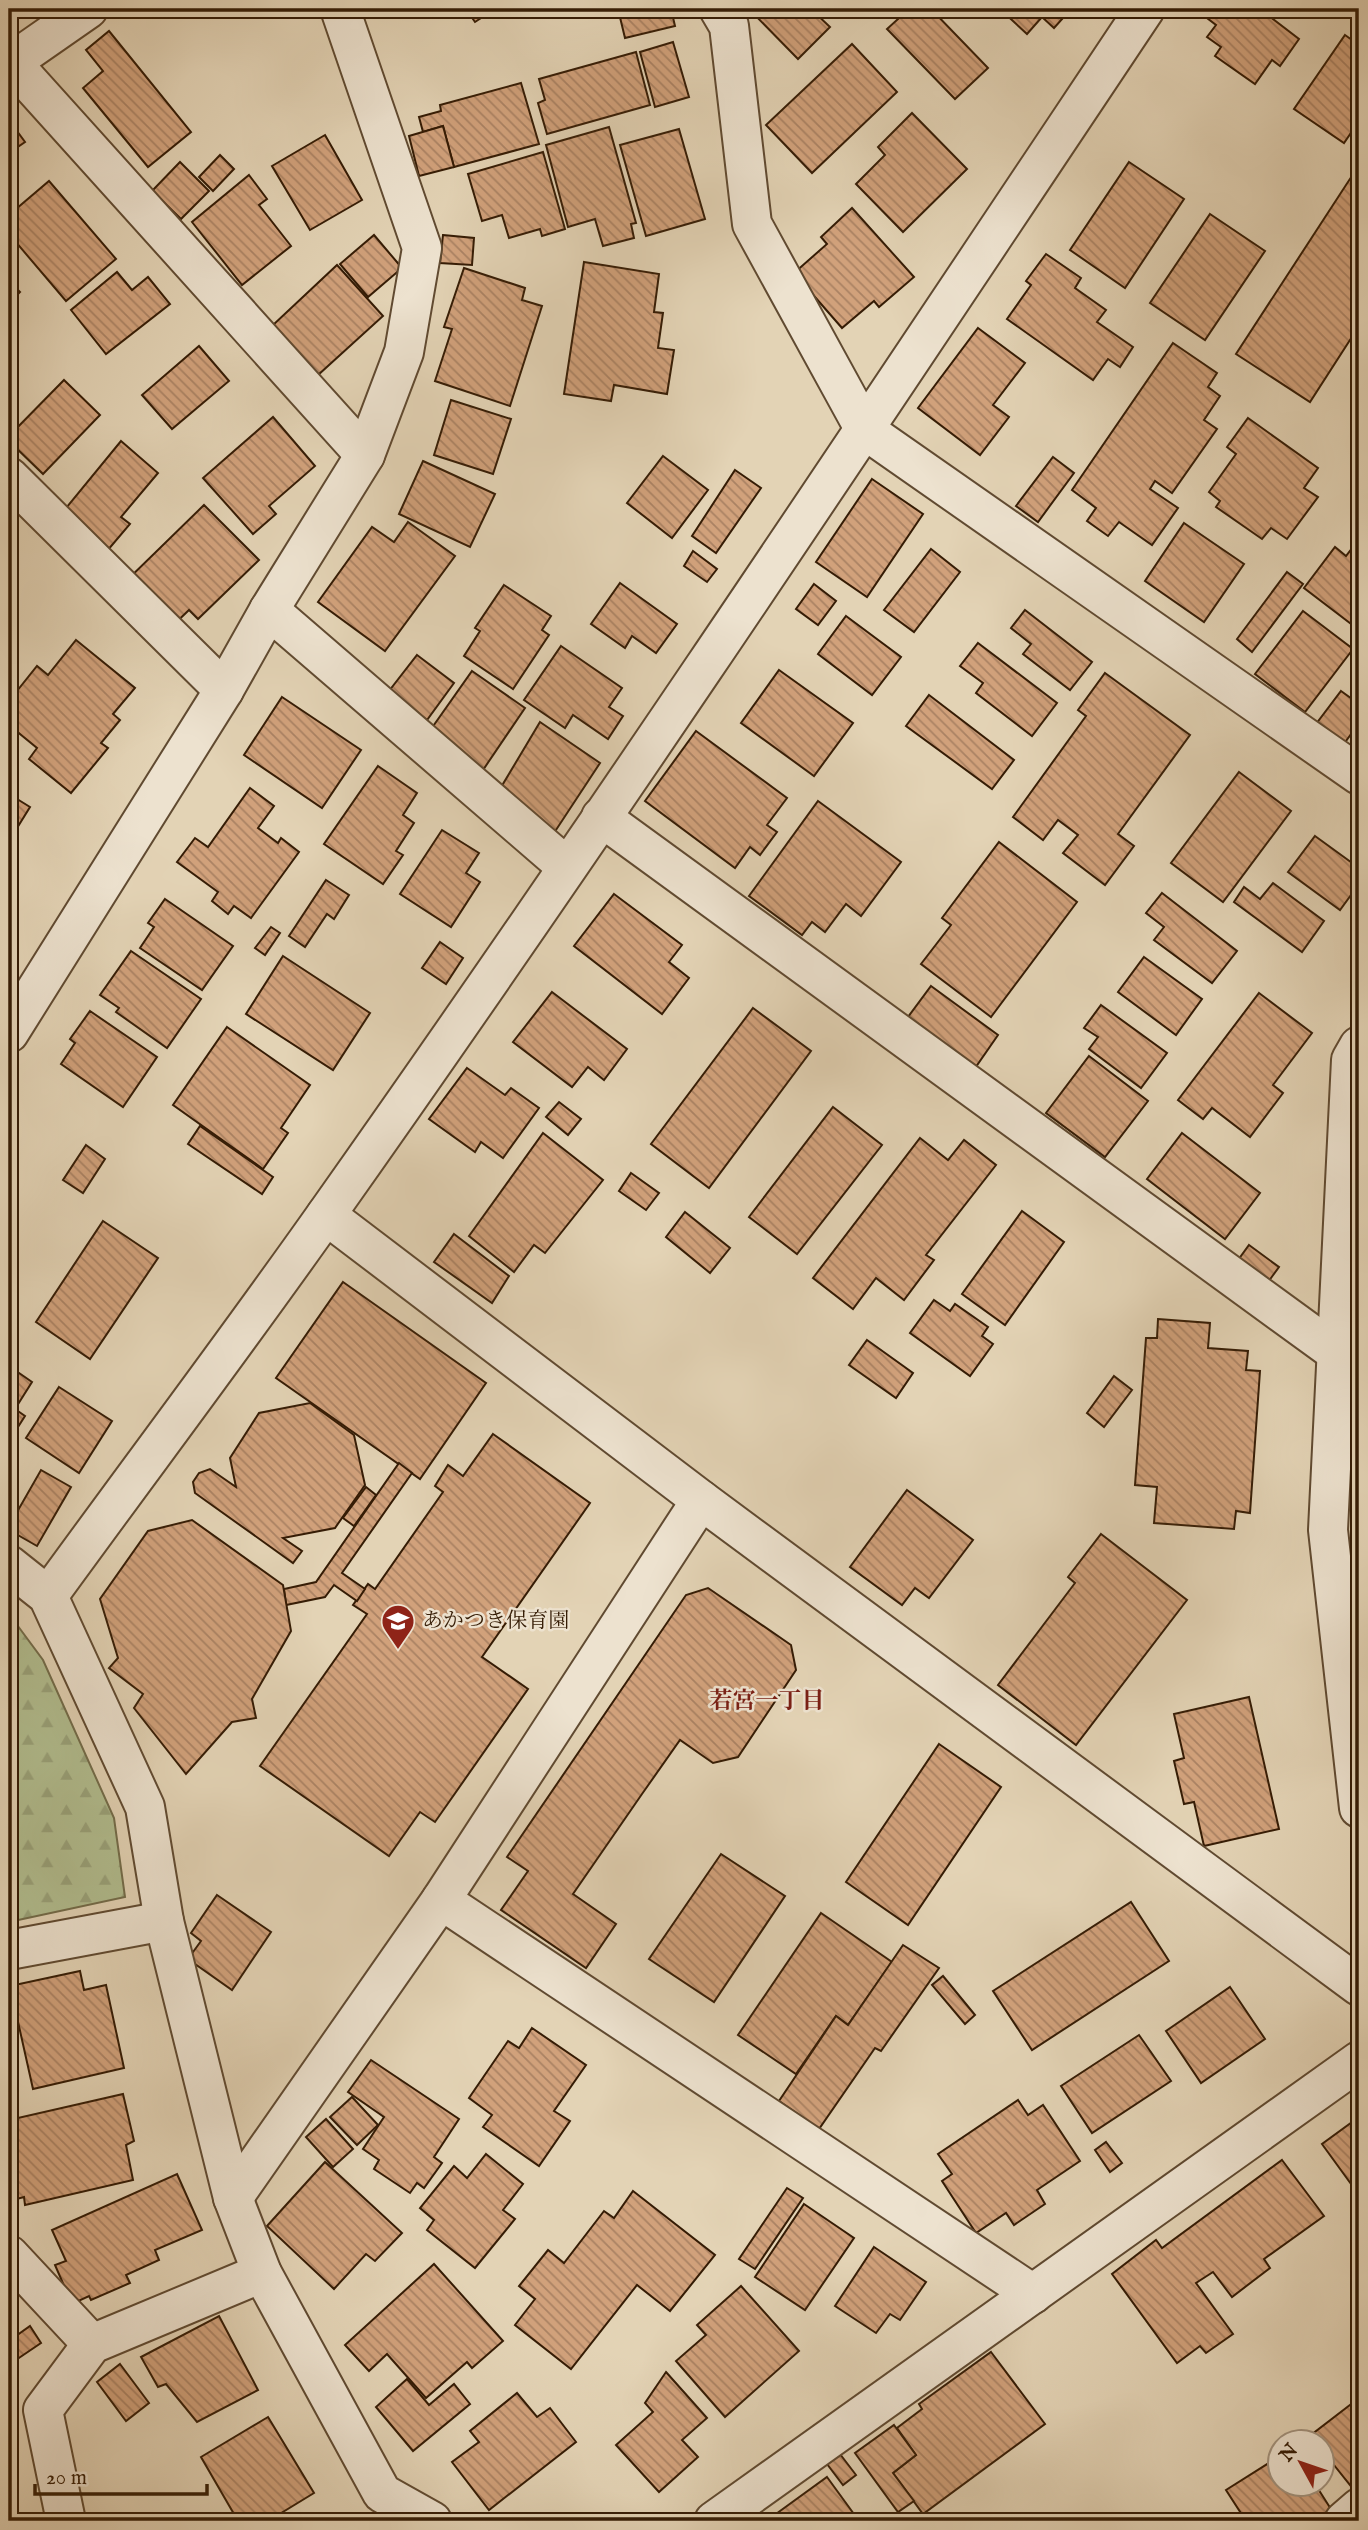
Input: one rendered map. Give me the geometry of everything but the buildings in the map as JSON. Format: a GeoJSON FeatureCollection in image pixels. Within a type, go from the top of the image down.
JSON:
{"type":"FeatureCollection","features":[{"type":"Feature","properties":{"kind":"street"},"geometry":{"type":"LineString","coordinates":[[88,9],[10,63],[365,455]]}},
{"type":"Feature","properties":{"kind":"street"},"geometry":{"type":"LineString","coordinates":[[9,1033],[224,690],[269,610],[365,455],[404,352],[422,248],[341,9]]}},
{"type":"Feature","properties":{"kind":"street"},"geometry":{"type":"LineString","coordinates":[[719,9],[729,26],[752,224],[865,430],[1359,775]]}},
{"type":"Feature","properties":{"kind":"street"},"geometry":{"type":"LineString","coordinates":[[48,1595],[326,1215],[567,867],[865,430],[1145,9]]}},
{"type":"Feature","properties":{"kind":"street"},"geometry":{"type":"LineString","coordinates":[[9,477],[224,690]]}},
{"type":"Feature","properties":{"kind":"street"},"geometry":{"type":"LineString","coordinates":[[269,610],[567,867]]}},
{"type":"Feature","properties":{"kind":"street"},"geometry":{"type":"LineString","coordinates":[[601,817],[1337,1353]]}},
{"type":"Feature","properties":{"kind":"street"},"geometry":{"type":"LineString","coordinates":[[1359,1046],[1351,1060],[1328,1530],[1359,1807]]}},
{"type":"Feature","properties":{"kind":"street"},"geometry":{"type":"LineString","coordinates":[[326,1215],[701,1500],[1359,1986]]}},
{"type":"Feature","properties":{"kind":"street"},"geometry":{"type":"LineString","coordinates":[[233,2198],[442,1900],[701,1500]]}},
{"type":"Feature","properties":{"kind":"street"},"geometry":{"type":"LineString","coordinates":[[9,1566],[48,1595],[145,1807],[164,1921],[233,2198],[262,2273],[382,2493],[432,2521]]}},
{"type":"Feature","properties":{"kind":"street"},"geometry":{"type":"LineString","coordinates":[[442,1900],[1032,2294]]}},
{"type":"Feature","properties":{"kind":"street"},"geometry":{"type":"LineString","coordinates":[[9,1950],[164,1921]]}},
{"type":"Feature","properties":{"kind":"street"},"geometry":{"type":"LineString","coordinates":[[714,2521],[1359,2061]]}},
{"type":"Feature","properties":{"kind":"street"},"geometry":{"type":"LineString","coordinates":[[9,2255],[92,2344]]}},
{"type":"Feature","properties":{"kind":"street"},"geometry":{"type":"LineString","coordinates":[[66,2521],[43,2410],[92,2344],[262,2273]]}},
{"type":"Feature","properties":{"kind":"street"},"geometry":{"type":"LineString","coordinates":[[1344,2521],[1359,2508]]}},
{"type":"Feature","properties":{"kind":"green space"},"geometry":{"type":"Polygon","coordinates":[[[9,1614],[43,1660],[114,1818],[125,1897],[9,1922],[9,1614]]]}},
{"type":"Feature","properties":{"kind":"place","name":"あかつき保育園"},"geometry":{"type":"Point","coordinates":[398,1651]}},
{"type":"Feature","properties":{"kind":"district","name":"若宮一丁目"},"geometry":{"type":"Point","coordinates":[767,1701]}}]}
